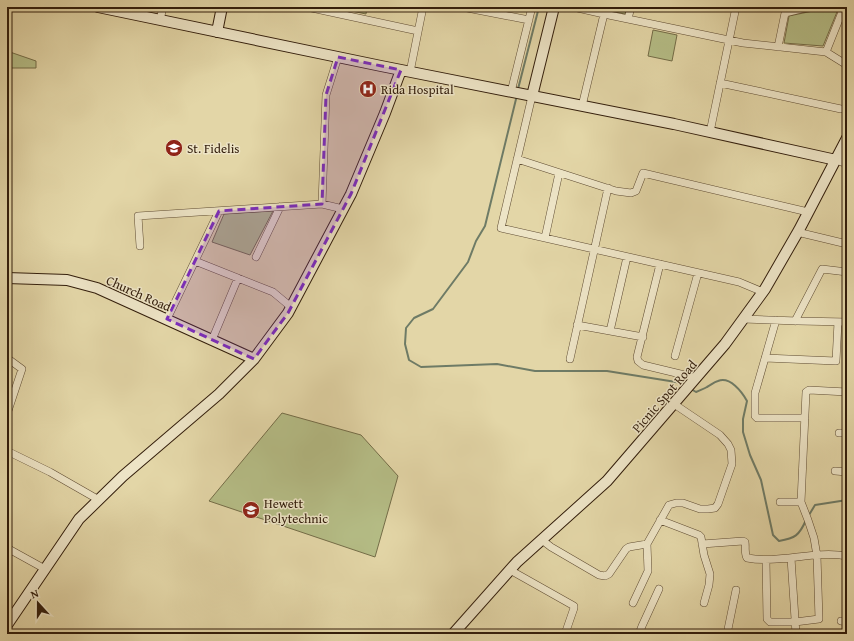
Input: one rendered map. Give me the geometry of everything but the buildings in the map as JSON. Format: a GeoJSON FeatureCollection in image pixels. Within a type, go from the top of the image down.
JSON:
{"type":"FeatureCollection","features":[{"type":"Feature","properties":{"kind":"street"},"geometry":{"type":"LineString","coordinates":[[98,7],[710,132],[836,160],[847,164]]}},
{"type":"Feature","properties":{"kind":"street"},"geometry":{"type":"LineString","coordinates":[[160,20],[163,7]]}},
{"type":"Feature","properties":{"kind":"street"},"geometry":{"type":"LineString","coordinates":[[217,32],[222,7]]}},
{"type":"Feature","properties":{"kind":"street"},"geometry":{"type":"LineString","coordinates":[[307,7],[418,31]]}},
{"type":"Feature","properties":{"kind":"street"},"geometry":{"type":"LineString","coordinates":[[7,625],[80,519],[123,476],[219,394],[254,359],[288,313],[351,194],[385,113],[406,71],[418,31],[423,7]]}},
{"type":"Feature","properties":{"kind":"street"},"geometry":{"type":"LineString","coordinates":[[462,7],[529,20]]}},
{"type":"Feature","properties":{"kind":"street"},"geometry":{"type":"LineString","coordinates":[[515,92],[532,7]]}},
{"type":"Feature","properties":{"kind":"street"},"geometry":{"type":"LineString","coordinates":[[554,7],[501,228],[739,282],[763,292]]}},
{"type":"Feature","properties":{"kind":"street"},"geometry":{"type":"LineString","coordinates":[[573,7],[743,43],[826,52],[847,65]]}},
{"type":"Feature","properties":{"kind":"street"},"geometry":{"type":"LineString","coordinates":[[628,19],[631,7]]}},
{"type":"Feature","properties":{"kind":"street"},"geometry":{"type":"LineString","coordinates":[[710,132],[736,7]]}},
{"type":"Feature","properties":{"kind":"street"},"geometry":{"type":"LineString","coordinates":[[778,47],[785,13],[809,7]]}},
{"type":"Feature","properties":{"kind":"street"},"geometry":{"type":"LineString","coordinates":[[826,52],[844,7]]}},
{"type":"Feature","properties":{"kind":"street"},"geometry":{"type":"LineString","coordinates":[[582,106],[604,14]]}},
{"type":"Feature","properties":{"kind":"street"},"geometry":{"type":"LineString","coordinates":[[322,204],[326,95],[338,57]]}},
{"type":"Feature","properties":{"kind":"street"},"geometry":{"type":"LineString","coordinates":[[720,83],[841,108]]}},
{"type":"Feature","properties":{"kind":"street","name":"Picnic Spot Road"},"geometry":{"type":"LineString","coordinates":[[453,634],[517,562],[608,481],[726,344],[763,292],[798,232],[847,138]]}},
{"type":"Feature","properties":{"kind":"street"},"geometry":{"type":"LineString","coordinates":[[517,159],[616,191],[631,193],[636,191],[643,173],[808,212]]}},
{"type":"Feature","properties":{"kind":"street"},"geometry":{"type":"LineString","coordinates":[[545,238],[559,173]]}},
{"type":"Feature","properties":{"kind":"street"},"geometry":{"type":"LineString","coordinates":[[570,359],[608,188]]}},
{"type":"Feature","properties":{"kind":"street"},"geometry":{"type":"LineString","coordinates":[[140,246],[138,216],[322,204],[343,209]]}},
{"type":"Feature","properties":{"kind":"street"},"geometry":{"type":"LineString","coordinates":[[256,257],[280,207]]}},
{"type":"Feature","properties":{"kind":"street"},"geometry":{"type":"LineString","coordinates":[[167,320],[219,211]]}},
{"type":"Feature","properties":{"kind":"street"},"geometry":{"type":"LineString","coordinates":[[798,232],[847,244]]}},
{"type":"Feature","properties":{"kind":"street"},"geometry":{"type":"LineString","coordinates":[[610,330],[627,257]]}},
{"type":"Feature","properties":{"kind":"street"},"geometry":{"type":"LineString","coordinates":[[195,261],[273,292],[291,307]]}},
{"type":"Feature","properties":{"kind":"street"},"geometry":{"type":"LineString","coordinates":[[660,264],[637,357],[638,361],[640,364],[694,380]]}},
{"type":"Feature","properties":{"kind":"street"},"geometry":{"type":"LineString","coordinates":[[794,321],[822,269],[847,272]]}},
{"type":"Feature","properties":{"kind":"street"},"geometry":{"type":"LineString","coordinates":[[675,356],[698,272]]}},
{"type":"Feature","properties":{"kind":"street","name":"Church Road"},"geometry":{"type":"LineString","coordinates":[[7,278],[67,280],[97,288],[254,359]]}},
{"type":"Feature","properties":{"kind":"street"},"geometry":{"type":"LineString","coordinates":[[212,340],[238,278]]}},
{"type":"Feature","properties":{"kind":"street"},"geometry":{"type":"LineString","coordinates":[[743,319],[847,322]]}},
{"type":"Feature","properties":{"kind":"street"},"geometry":{"type":"LineString","coordinates":[[776,320],[755,393],[755,417],[805,418]]}},
{"type":"Feature","properties":{"kind":"street"},"geometry":{"type":"LineString","coordinates":[[765,358],[836,361],[838,322]]}},
{"type":"Feature","properties":{"kind":"street"},"geometry":{"type":"LineString","coordinates":[[577,324],[643,337]]}},
{"type":"Feature","properties":{"kind":"street"},"geometry":{"type":"LineString","coordinates":[[7,358],[22,369],[7,414]]}},
{"type":"Feature","properties":{"kind":"street"},"geometry":{"type":"LineString","coordinates":[[766,560],[768,621],[795,622],[819,619],[817,556],[814,538],[801,502],[806,392],[809,390],[847,392]]}},
{"type":"Feature","properties":{"kind":"street"},"geometry":{"type":"LineString","coordinates":[[633,603],[648,571],[647,544],[669,505],[683,503],[700,509],[715,508],[718,504],[732,464],[731,450],[720,435],[674,404]]}},
{"type":"Feature","properties":{"kind":"street"},"geometry":{"type":"LineString","coordinates":[[839,433],[847,433]]}},
{"type":"Feature","properties":{"kind":"street"},"geometry":{"type":"LineString","coordinates":[[7,452],[50,472],[99,500]]}},
{"type":"Feature","properties":{"kind":"street"},"geometry":{"type":"LineString","coordinates":[[835,471],[847,472]]}},
{"type":"Feature","properties":{"kind":"street"},"geometry":{"type":"LineString","coordinates":[[780,502],[801,502]]}},
{"type":"Feature","properties":{"kind":"street"},"geometry":{"type":"LineString","coordinates":[[660,520],[700,535],[710,574],[709,585],[704,603]]}},
{"type":"Feature","properties":{"kind":"street"},"geometry":{"type":"LineString","coordinates":[[542,540],[551,547],[599,575],[605,576],[609,574],[626,549],[629,547],[647,544]]}},
{"type":"Feature","properties":{"kind":"street"},"geometry":{"type":"LineString","coordinates":[[702,544],[743,541],[745,542],[747,558],[766,560],[817,556],[847,556]]}},
{"type":"Feature","properties":{"kind":"street"},"geometry":{"type":"LineString","coordinates":[[7,548],[45,569]]}},
{"type":"Feature","properties":{"kind":"street"},"geometry":{"type":"LineString","coordinates":[[791,558],[796,634]]}},
{"type":"Feature","properties":{"kind":"street"},"geometry":{"type":"LineString","coordinates":[[510,570],[574,606],[565,634]]}},
{"type":"Feature","properties":{"kind":"street"},"geometry":{"type":"LineString","coordinates":[[640,634],[642,626],[659,589]]}},
{"type":"Feature","properties":{"kind":"street"},"geometry":{"type":"LineString","coordinates":[[727,634],[736,590]]}},
{"type":"Feature","properties":{"kind":"highlighted area"},"geometry":{"type":"Polygon","coordinates":[[[338,57],[401,70],[351,194],[288,313],[254,359],[167,319],[219,211],[322,204],[326,95],[338,57]]]}},
{"type":"Feature","properties":{"kind":"green space"},"geometry":{"type":"Polygon","coordinates":[[[348,7],[367,7],[366,14],[347,10],[348,7]]]}},
{"type":"Feature","properties":{"kind":"green space"},"geometry":{"type":"Polygon","coordinates":[[[611,7],[627,7],[625,14],[610,11],[611,7]]]}},
{"type":"Feature","properties":{"kind":"green space"},"geometry":{"type":"Polygon","coordinates":[[[832,7],[839,7],[823,46],[784,43],[789,16],[832,7]]]}},
{"type":"Feature","properties":{"kind":"green space"},"geometry":{"type":"Polygon","coordinates":[[[653,30],[677,35],[672,61],[648,56],[653,30]]]}},
{"type":"Feature","properties":{"kind":"green space"},"geometry":{"type":"Polygon","coordinates":[[[7,51],[36,61],[36,68],[7,68],[7,51]]]}},
{"type":"Feature","properties":{"kind":"green space"},"geometry":{"type":"Polygon","coordinates":[[[273,211],[250,255],[212,242],[224,214],[273,211]]]}},
{"type":"Feature","properties":{"kind":"green space"},"geometry":{"type":"Polygon","coordinates":[[[282,413],[361,435],[398,476],[375,557],[209,501],[282,413]]]}},
{"type":"Feature","properties":{"kind":"waterway"},"geometry":{"type":"LineString","coordinates":[[518,89],[539,7]]}},
{"type":"Feature","properties":{"kind":"waterway"},"geometry":{"type":"LineString","coordinates":[[517,95],[485,226],[476,241],[468,262],[433,309],[414,318],[406,328],[405,344],[409,360],[421,367],[497,364],[535,371],[607,371],[676,382],[686,385]]}},
{"type":"Feature","properties":{"kind":"waterway"},"geometry":{"type":"LineString","coordinates":[[691,389],[696,392],[722,380],[731,383],[739,389],[747,401],[743,419],[743,432],[750,455],[761,480],[773,535],[779,541],[789,539],[799,533],[806,520]]}},
{"type":"Feature","properties":{"kind":"waterway"},"geometry":{"type":"LineString","coordinates":[[809,515],[815,505],[847,500]]}},
{"type":"Feature","properties":{"kind":"place","name":"Rida Hospital"},"geometry":{"type":"Point","coordinates":[368,89]}},
{"type":"Feature","properties":{"kind":"place","name":"St. Fidelis"},"geometry":{"type":"Point","coordinates":[174,148]}},
{"type":"Feature","properties":{"kind":"place","name":"Hewett Polytechnic"},"geometry":{"type":"Point","coordinates":[251,510]}}]}
